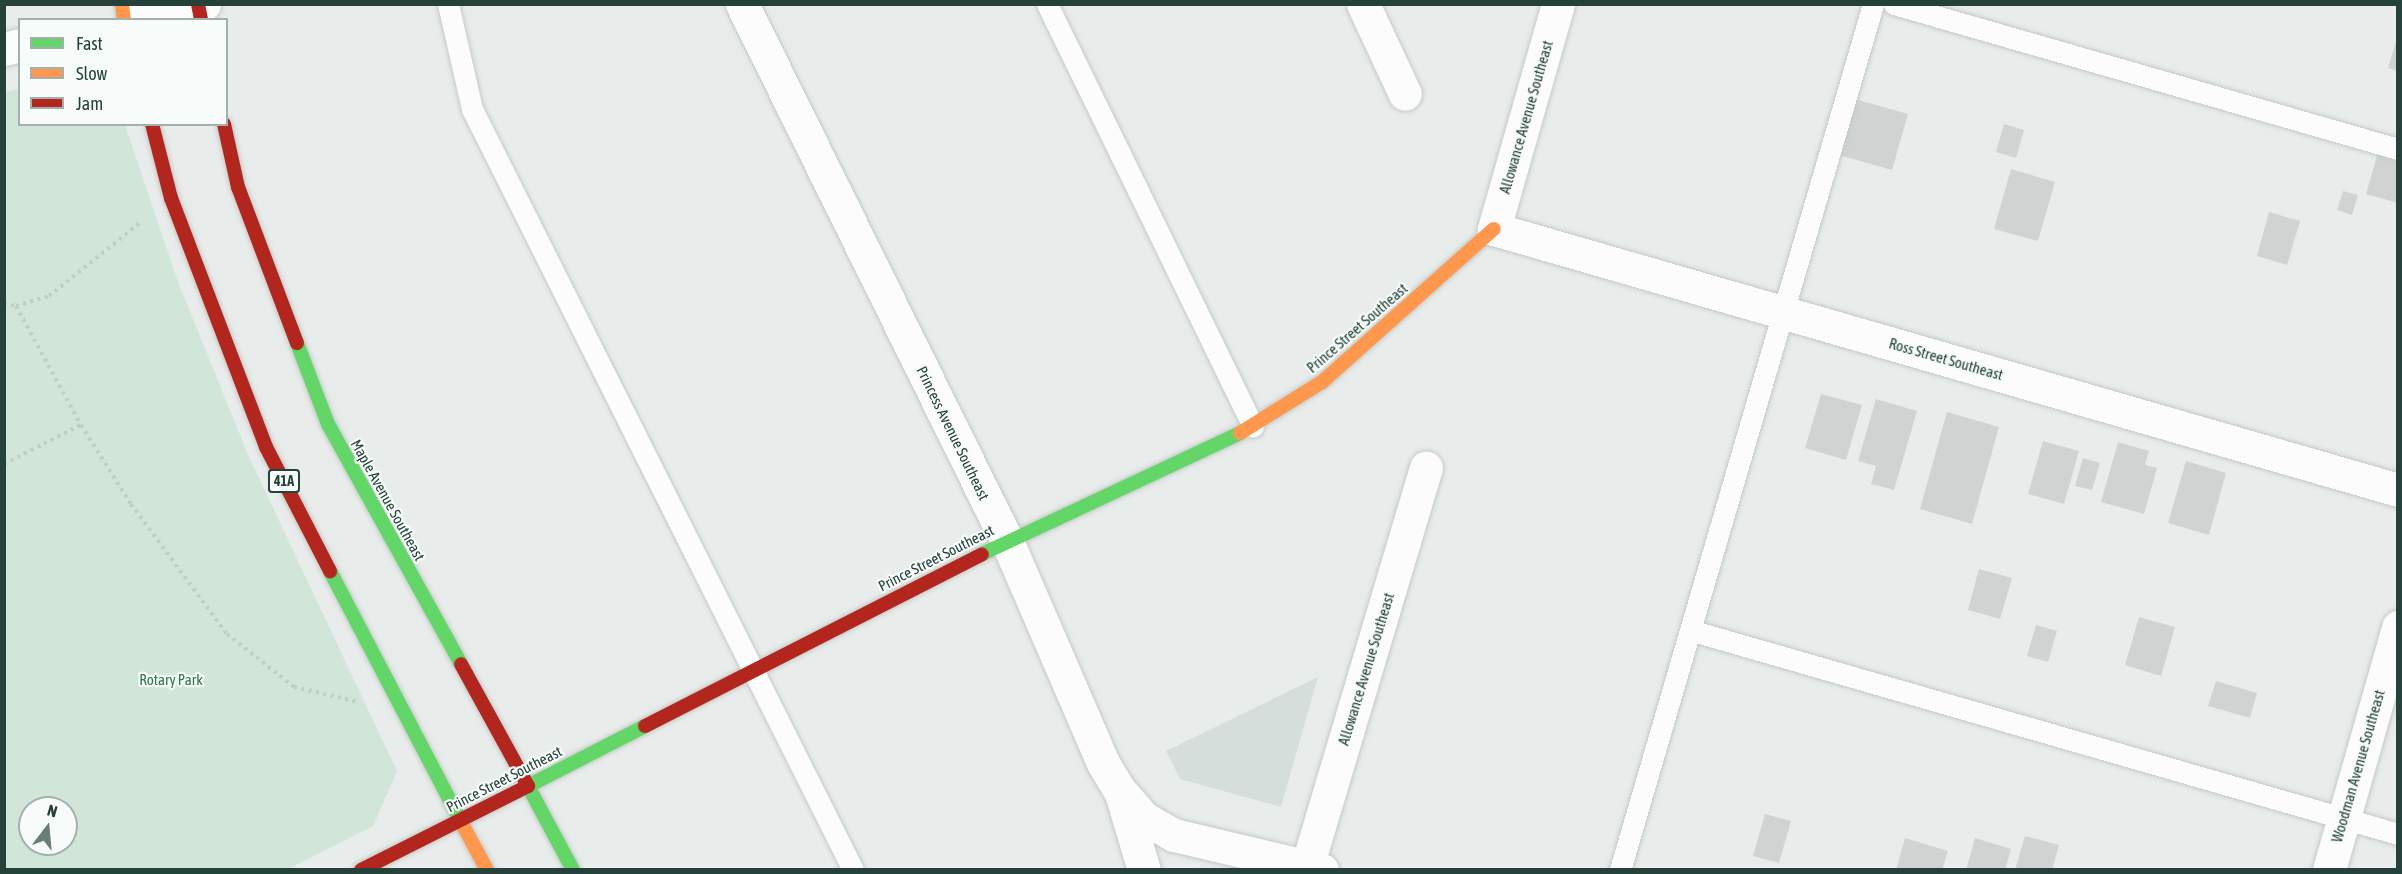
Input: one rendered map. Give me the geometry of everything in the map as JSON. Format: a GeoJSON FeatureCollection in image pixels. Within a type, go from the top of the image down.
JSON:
{"type":"FeatureCollection","features":[{"type":"Feature","properties":{"kind":"main road","name":"41A"},"geometry":{"type":"LineString","coordinates":[[153,126],[171,198],[266,447],[460,820]]}},
{"type":"Feature","properties":{"kind":"main road","name":"Maple Avenue Southeast"},"geometry":{"type":"LineString","coordinates":[[224,126],[238,187],[328,424],[573,870]]}},
{"type":"Feature","properties":{"kind":"main road","name":"Prince Street Southeast"},"geometry":{"type":"LineString","coordinates":[[361,870],[1007,541],[1253,426],[1322,382],[1494,229]]}},
{"type":"Feature","properties":{"kind":"main road"},"geometry":{"type":"LineString","coordinates":[[460,820],[487,870]]}},
{"type":"Feature","properties":{"kind":"street","name":"Princess Avenue Southeast"},"geometry":{"type":"LineString","coordinates":[[742,4],[1007,541],[1103,763],[1121,793],[1144,870]]}},
{"type":"Feature","properties":{"kind":"street"},"geometry":{"type":"LineString","coordinates":[[1363,4],[1405,94]]}},
{"type":"Feature","properties":{"kind":"street","name":"Allowance Avenue Southeast"},"geometry":{"type":"LineString","coordinates":[[1494,229],[1558,4]]}},
{"type":"Feature","properties":{"kind":"street"},"geometry":{"type":"LineString","coordinates":[[148,18],[200,9]]}},
{"type":"Feature","properties":{"kind":"street","name":"Ross Street Southeast"},"geometry":{"type":"LineString","coordinates":[[1494,229],[2397,490]]}},
{"type":"Feature","properties":{"kind":"street","name":"Allowance Avenue Southeast"},"geometry":{"type":"LineString","coordinates":[[1312,868],[1426,468]]}},
{"type":"Feature","properties":{"kind":"street","name":"Woodman Avenue Southeast"},"geometry":{"type":"LineString","coordinates":[[2329,870],[2397,627]]}},
{"type":"Feature","properties":{"kind":"street"},"geometry":{"type":"LineString","coordinates":[[1121,793],[1144,818],[1174,835],[1312,868]]}},
{"type":"Feature","properties":{"kind":"lane"},"geometry":{"type":"LineString","coordinates":[[448,4],[472,109],[853,870]]}},
{"type":"Feature","properties":{"kind":"lane"},"geometry":{"type":"LineString","coordinates":[[1047,4],[1253,426]]}},
{"type":"Feature","properties":{"kind":"lane"},"geometry":{"type":"LineString","coordinates":[[1620,870],[1693,631],[1873,4]]}},
{"type":"Feature","properties":{"kind":"lane"},"geometry":{"type":"LineString","coordinates":[[1894,4],[2397,149]]}},
{"type":"Feature","properties":{"kind":"lane"},"geometry":{"type":"LineString","coordinates":[[1693,631],[2397,834]]}},
{"type":"Feature","properties":{"kind":"path"},"geometry":{"type":"LineString","coordinates":[[4,303],[16,306],[49,296],[171,198]]}},
{"type":"Feature","properties":{"kind":"path"},"geometry":{"type":"LineString","coordinates":[[16,306],[81,425],[131,504],[226,634],[294,687],[404,712]]}},
{"type":"Feature","properties":{"kind":"path"},"geometry":{"type":"LineString","coordinates":[[4,464],[81,425]]}},
{"type":"Feature","properties":{"kind":"shaded area"},"geometry":{"type":"Polygon","coordinates":[[[1318,677],[1281,807],[1180,779],[1166,751],[1318,677]]]}},
{"type":"Feature","properties":{"kind":"green space","name":"Rotary Park"},"geometry":{"type":"Polygon","coordinates":[[[18,89],[18,126],[125,126],[178,282],[249,457],[397,771],[373,826],[288,869],[5,869],[4,92],[18,89]]]}},
{"type":"Feature","properties":{"kind":"building"},"geometry":{"type":"Polygon","coordinates":[[[2398,38],[2398,71],[2388,68],[2398,38]]]}},
{"type":"Feature","properties":{"kind":"building"},"geometry":{"type":"Polygon","coordinates":[[[1855,99],[1908,114],[1892,170],[1839,155],[1855,99]]]}},
{"type":"Feature","properties":{"kind":"building"},"geometry":{"type":"Polygon","coordinates":[[[2004,124],[2024,130],[2016,158],[1996,152],[2004,124]]]}},
{"type":"Feature","properties":{"kind":"building"},"geometry":{"type":"Polygon","coordinates":[[[2379,149],[2398,154],[2398,203],[2366,194],[2379,149]]]}},
{"type":"Feature","properties":{"kind":"building"},"geometry":{"type":"Polygon","coordinates":[[[2011,169],[2055,182],[2038,241],[1994,229],[2011,169]]]}},
{"type":"Feature","properties":{"kind":"building"},"geometry":{"type":"Polygon","coordinates":[[[2343,191],[2358,195],[2352,215],[2337,210],[2343,191]]]}},
{"type":"Feature","properties":{"kind":"building"},"geometry":{"type":"Polygon","coordinates":[[[2269,212],[2300,221],[2287,265],[2257,256],[2269,212]]]}},
{"type":"Feature","properties":{"kind":"building"},"geometry":{"type":"Polygon","coordinates":[[[1821,394],[1862,405],[1846,460],[1805,448],[1821,394]]]}},
{"type":"Feature","properties":{"kind":"building"},"geometry":{"type":"Polygon","coordinates":[[[1876,399],[1917,411],[1894,490],[1871,484],[1876,466],[1858,461],[1876,399]]]}},
{"type":"Feature","properties":{"kind":"building"},"geometry":{"type":"Polygon","coordinates":[[[1947,412],[1999,427],[1972,524],[1920,509],[1947,412]]]}},
{"type":"Feature","properties":{"kind":"building"},"geometry":{"type":"Polygon","coordinates":[[[2043,441],[2079,451],[2064,504],[2028,494],[2043,441]]]}},
{"type":"Feature","properties":{"kind":"building"},"geometry":{"type":"Polygon","coordinates":[[[2118,442],[2149,451],[2145,465],[2157,468],[2144,514],[2101,502],[2118,442]]]}},
{"type":"Feature","properties":{"kind":"building"},"geometry":{"type":"Polygon","coordinates":[[[2083,458],[2100,463],[2092,490],[2075,486],[2083,458]]]}},
{"type":"Feature","properties":{"kind":"building"},"geometry":{"type":"Polygon","coordinates":[[[2186,461],[2226,473],[2209,535],[2168,523],[2186,461]]]}},
{"type":"Feature","properties":{"kind":"building"},"geometry":{"type":"Polygon","coordinates":[[[1979,569],[2012,578],[2000,619],[1968,610],[1979,569]]]}},
{"type":"Feature","properties":{"kind":"building"},"geometry":{"type":"Polygon","coordinates":[[[2139,617],[2175,627],[2161,676],[2125,665],[2139,617]]]}},
{"type":"Feature","properties":{"kind":"building"},"geometry":{"type":"Polygon","coordinates":[[[2036,625],[2057,631],[2048,662],[2027,656],[2036,625]]]}},
{"type":"Feature","properties":{"kind":"building"},"geometry":{"type":"Polygon","coordinates":[[[2216,681],[2257,693],[2250,718],[2208,706],[2216,681]]]}},
{"type":"Feature","properties":{"kind":"building"},"geometry":{"type":"Polygon","coordinates":[[[1765,814],[1791,821],[1779,863],[1753,856],[1765,814]]]}},
{"type":"Feature","properties":{"kind":"building"},"geometry":{"type":"Polygon","coordinates":[[[2025,836],[2059,845],[2052,870],[2015,870],[2025,836]]]}},
{"type":"Feature","properties":{"kind":"building"},"geometry":{"type":"Polygon","coordinates":[[[1905,838],[1948,851],[1942,870],[1896,870],[1905,838]]]}},
{"type":"Feature","properties":{"kind":"building"},"geometry":{"type":"Polygon","coordinates":[[[1975,838],[2011,849],[2005,870],[1966,870],[1975,838]]]}},
{"type":"Feature","properties":{"kind":"traffic: fast"},"geometry":{"type":"LineString","coordinates":[[297,343],[328,424],[461,664]]}},
{"type":"Feature","properties":{"kind":"traffic: fast"},"geometry":{"type":"LineString","coordinates":[[982,554],[1240,433]]}},
{"type":"Feature","properties":{"kind":"traffic: fast"},"geometry":{"type":"LineString","coordinates":[[330,571],[460,820]]}},
{"type":"Feature","properties":{"kind":"traffic: fast"},"geometry":{"type":"LineString","coordinates":[[573,870],[528,786],[645,726]]}},
{"type":"Feature","properties":{"kind":"traffic: slow"},"geometry":{"type":"LineString","coordinates":[[122,4],[124,18]]}},
{"type":"Feature","properties":{"kind":"traffic: slow"},"geometry":{"type":"LineString","coordinates":[[1240,433],[1322,382],[1494,229]]}},
{"type":"Feature","properties":{"kind":"traffic: slow"},"geometry":{"type":"LineString","coordinates":[[460,820],[487,870]]}},
{"type":"Feature","properties":{"kind":"traffic: jam"},"geometry":{"type":"LineString","coordinates":[[198,4],[201,18]]}},
{"type":"Feature","properties":{"kind":"traffic: jam"},"geometry":{"type":"LineString","coordinates":[[153,126],[171,198],[266,447],[330,571]]}},
{"type":"Feature","properties":{"kind":"traffic: jam"},"geometry":{"type":"LineString","coordinates":[[224,126],[238,187],[297,343]]}},
{"type":"Feature","properties":{"kind":"traffic: jam"},"geometry":{"type":"LineString","coordinates":[[645,726],[982,554]]}},
{"type":"Feature","properties":{"kind":"traffic: jam"},"geometry":{"type":"LineString","coordinates":[[361,870],[528,786],[461,664]]}}]}
